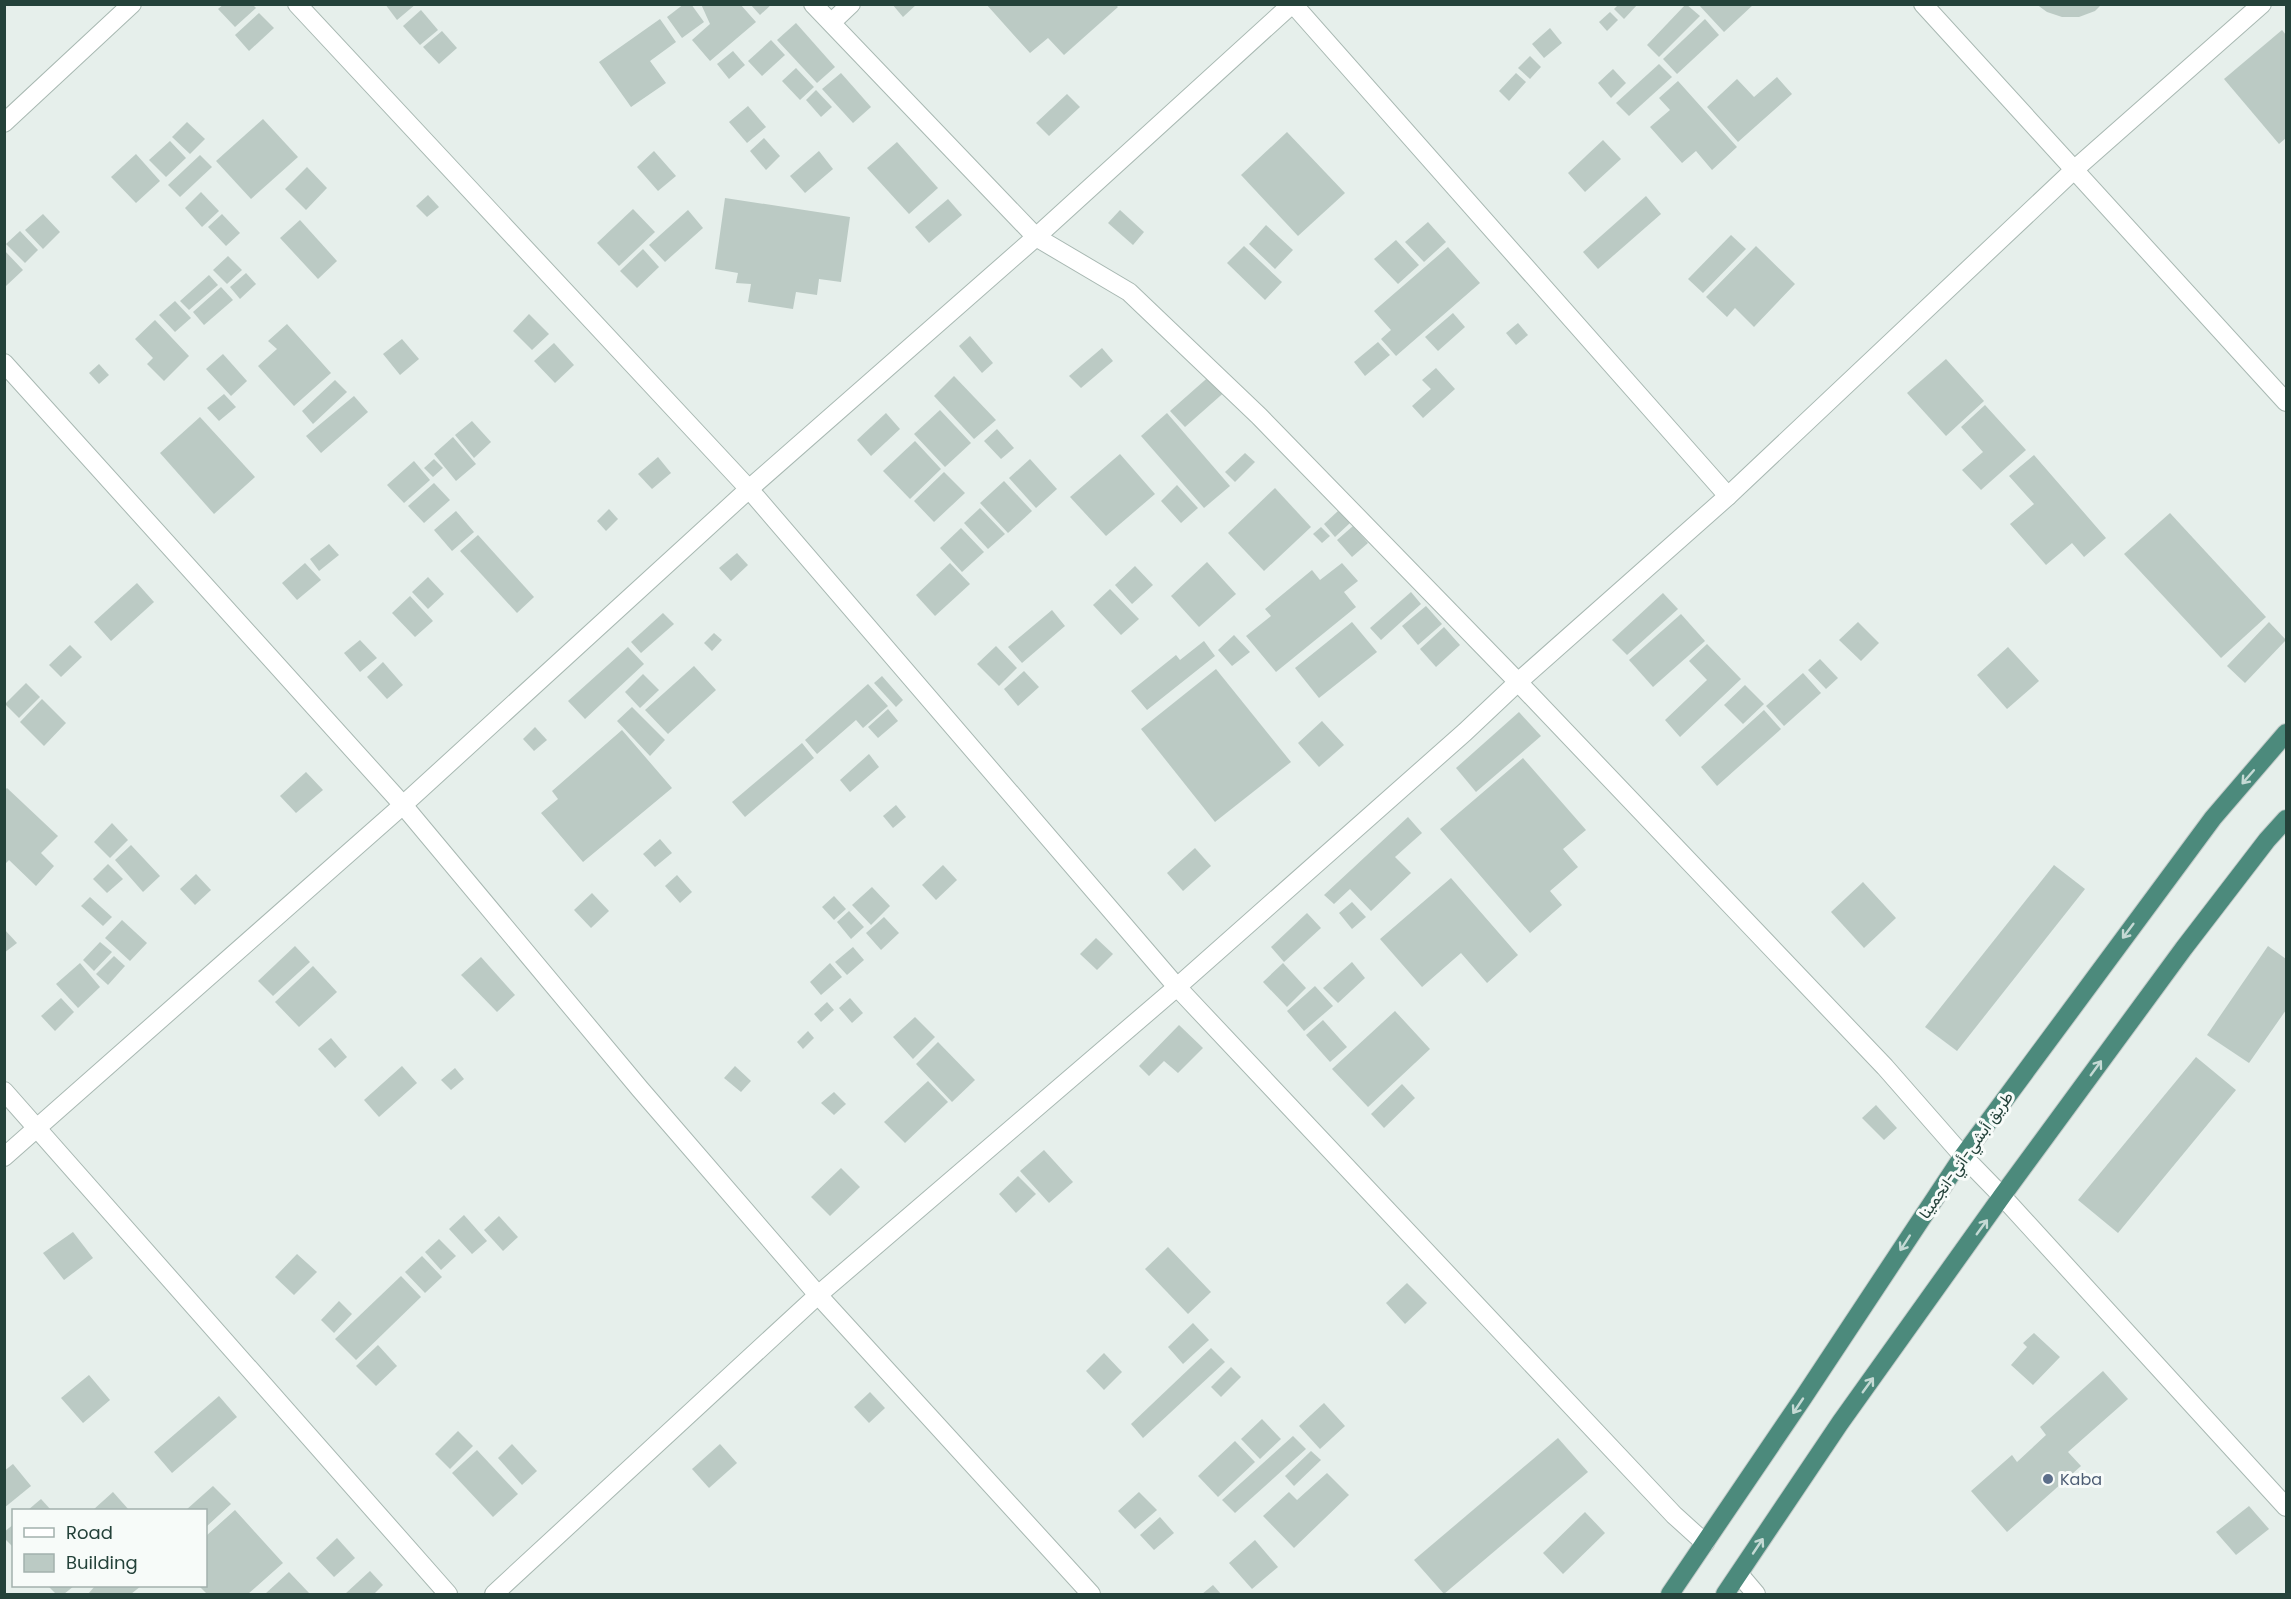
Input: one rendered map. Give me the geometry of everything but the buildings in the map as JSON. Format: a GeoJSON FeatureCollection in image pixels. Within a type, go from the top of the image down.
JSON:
{"type":"FeatureCollection","features":[{"type":"Feature","properties":{"kind":"highway","name":"طريق أبشي-أتي-انجمينا"},"geometry":{"type":"LineString","coordinates":[[1670,1594],[1963,1156],[2213,818],[2286,733]]}},
{"type":"Feature","properties":{"kind":"highway"},"geometry":{"type":"LineString","coordinates":[[1725,1594],[1840,1423],[2002,1196],[2184,948],[2267,840],[2286,819]]}},
{"type":"Feature","properties":{"kind":"street"},"geometry":{"type":"LineString","coordinates":[[4,123],[132,4]]}},
{"type":"Feature","properties":{"kind":"street"},"geometry":{"type":"LineString","coordinates":[[297,4],[749,489],[1177,987],[1674,1515],[1705,1543]]}},
{"type":"Feature","properties":{"kind":"street"},"geometry":{"type":"LineString","coordinates":[[813,4],[1036,237],[1129,292],[1258,416],[1518,682],[1886,1066],[1963,1156],[2286,1507]]}},
{"type":"Feature","properties":{"kind":"street"},"geometry":{"type":"LineString","coordinates":[[832,22],[851,4]]}},
{"type":"Feature","properties":{"kind":"street"},"geometry":{"type":"LineString","coordinates":[[4,1157],[403,806],[749,489],[1036,237],[1292,4],[1728,495]]}},
{"type":"Feature","properties":{"kind":"street"},"geometry":{"type":"LineString","coordinates":[[1923,4],[2286,402]]}},
{"type":"Feature","properties":{"kind":"street"},"geometry":{"type":"LineString","coordinates":[[494,1594],[818,1295],[1177,987],[1456,740],[1728,495],[2074,169],[2262,4]]}},
{"type":"Feature","properties":{"kind":"street"},"geometry":{"type":"LineString","coordinates":[[4,363],[403,806],[632,1080],[818,1295],[1091,1594]]}},
{"type":"Feature","properties":{"kind":"street"},"geometry":{"type":"LineString","coordinates":[[4,1091],[448,1594]]}},
{"type":"Feature","properties":{"kind":"street"},"geometry":{"type":"LineString","coordinates":[[1739,1574],[1756,1594]]}},
{"type":"Feature","properties":{"kind":"place","name":"Kaba"},"geometry":{"type":"Point","coordinates":[2048,1479]}}]}
